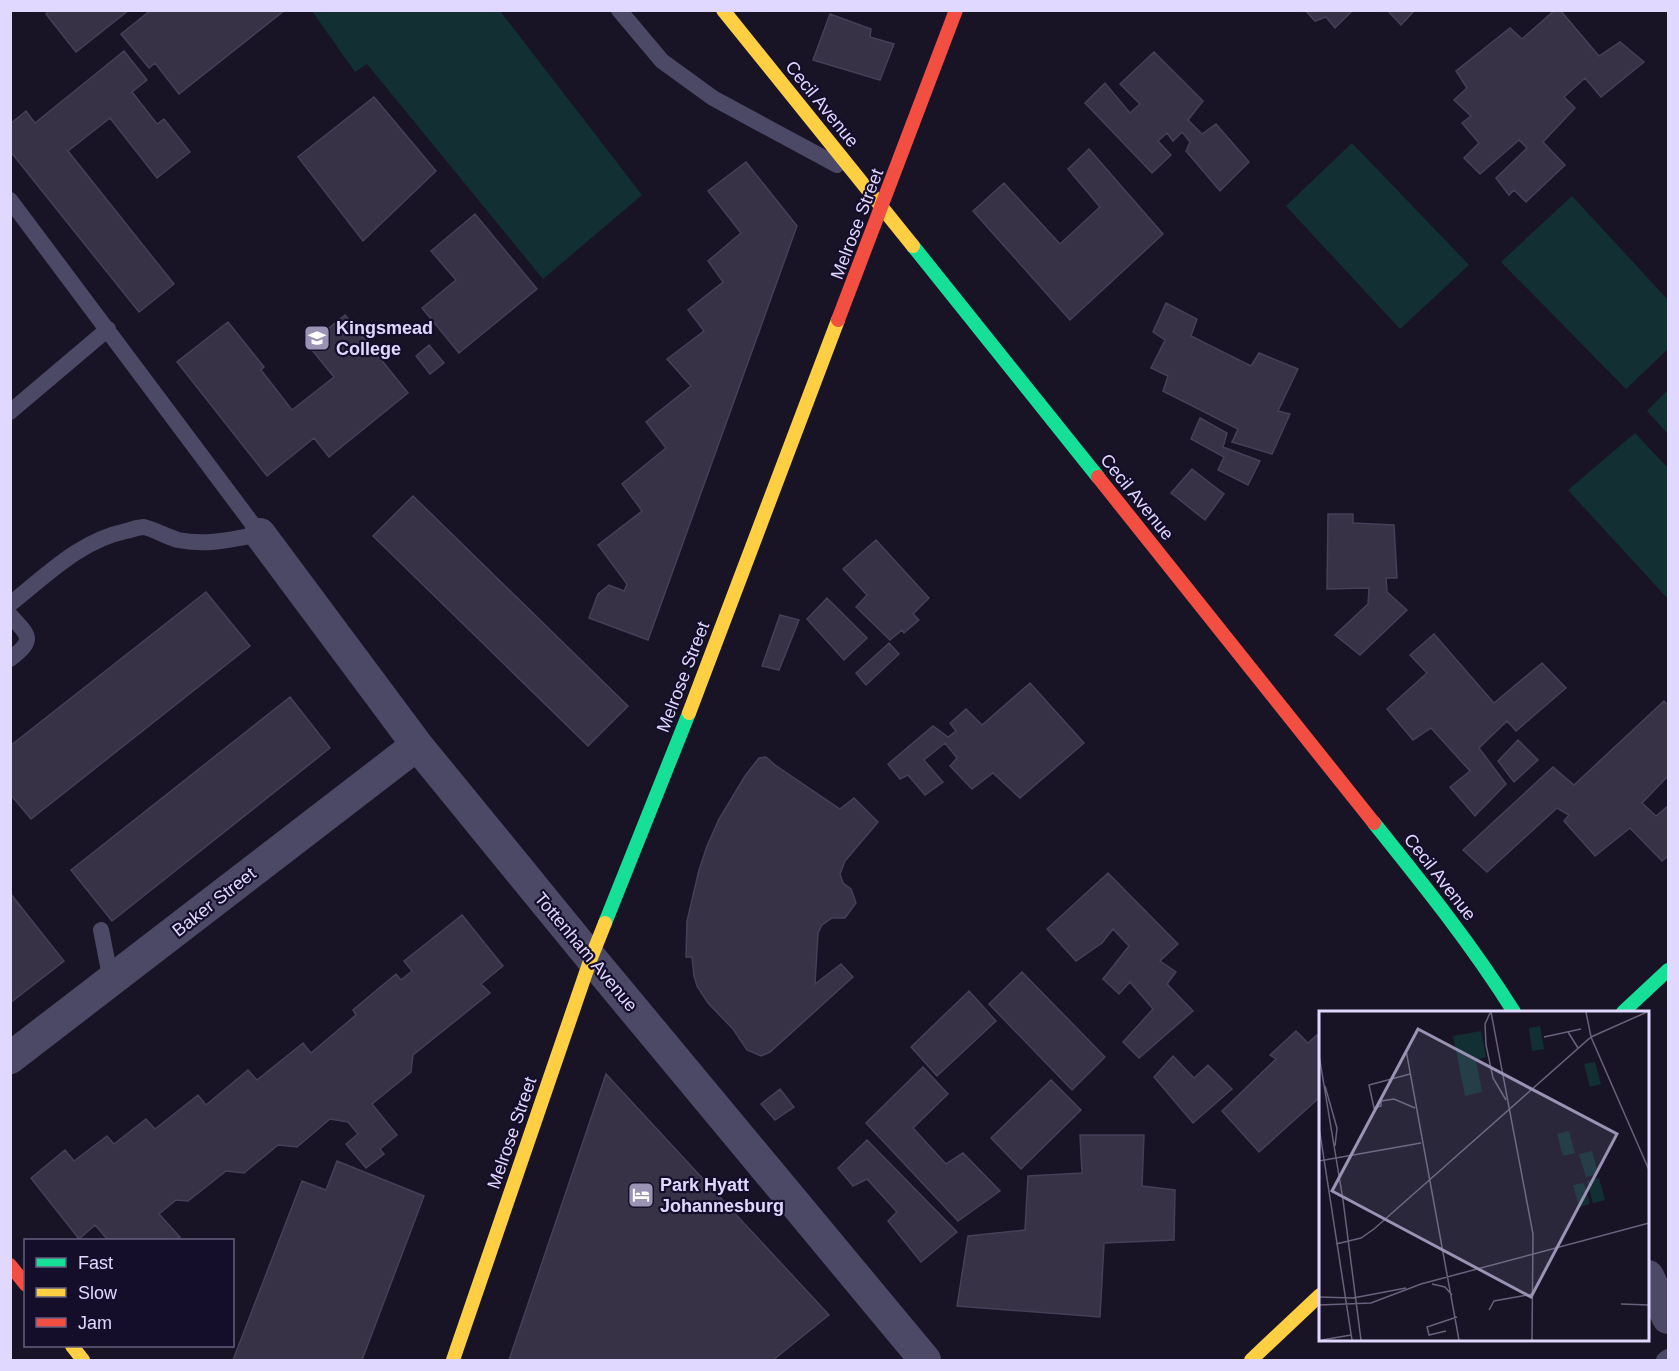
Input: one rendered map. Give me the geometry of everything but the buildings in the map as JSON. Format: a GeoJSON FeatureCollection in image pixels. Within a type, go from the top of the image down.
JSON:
{"type":"FeatureCollection","features":[{"type":"Feature","properties":{"kind":"street","name":"Cecil Avenue"},"geometry":{"type":"LineString","coordinates":[[723,10],[1445,911],[1485,966],[1513,1011]]}},
{"type":"Feature","properties":{"kind":"street","name":"Melrose Street"},"geometry":{"type":"LineString","coordinates":[[453,1360],[591,958],[692,705],[956,10]]}},
{"type":"Feature","properties":{"kind":"street","name":"Tottenham Avenue"},"geometry":{"type":"LineString","coordinates":[[260,534],[417,746],[925,1360]]}},
{"type":"Feature","properties":{"kind":"street","name":"Baker Street"},"geometry":{"type":"LineString","coordinates":[[10,1058],[417,746]]}},
{"type":"Feature","properties":{"kind":"street"},"geometry":{"type":"LineString","coordinates":[[1624,1011],[1668,970]]}},
{"type":"Feature","properties":{"kind":"street"},"geometry":{"type":"LineString","coordinates":[[10,1265],[24,1282]]}},
{"type":"Feature","properties":{"kind":"street"},"geometry":{"type":"LineString","coordinates":[[1649,1280],[1668,1318]]}},
{"type":"Feature","properties":{"kind":"street"},"geometry":{"type":"LineString","coordinates":[[1251,1360],[1319,1296]]}},
{"type":"Feature","properties":{"kind":"street"},"geometry":{"type":"LineString","coordinates":[[73,1347],[83,1360]]}},
{"type":"Feature","properties":{"kind":"lane"},"geometry":{"type":"LineString","coordinates":[[619,10],[662,61],[712,98],[857,176]]}},
{"type":"Feature","properties":{"kind":"lane"},"geometry":{"type":"LineString","coordinates":[[10,604],[67,557],[116,533],[143,527],[167,537],[196,543],[224,541],[260,534],[13,204]]}},
{"type":"Feature","properties":{"kind":"lane"},"geometry":{"type":"LineString","coordinates":[[10,412],[108,329]]}},
{"type":"Feature","properties":{"kind":"lane"},"geometry":{"type":"LineString","coordinates":[[10,615],[28,638],[24,648],[10,659]]}},
{"type":"Feature","properties":{"kind":"lane"},"geometry":{"type":"LineString","coordinates":[[102,930],[111,981]]}},
{"type":"Feature","properties":{"kind":"lane"},"geometry":{"type":"LineString","coordinates":[[1664,1360],[1668,1357]]}},
{"type":"Feature","properties":{"kind":"green space"},"geometry":{"type":"Polygon","coordinates":[[[312,11],[500,11],[642,195],[543,279],[367,64],[355,72],[312,11]]]}},
{"type":"Feature","properties":{"kind":"green space"},"geometry":{"type":"Polygon","coordinates":[[[1352,143],[1469,265],[1400,329],[1286,206],[1352,143]]]}},
{"type":"Feature","properties":{"kind":"green space"},"geometry":{"type":"Polygon","coordinates":[[[1572,196],[1668,300],[1668,349],[1626,389],[1501,262],[1572,196]]]}},
{"type":"Feature","properties":{"kind":"green space"},"geometry":{"type":"Polygon","coordinates":[[[1668,390],[1668,434],[1647,411],[1668,390]]]}},
{"type":"Feature","properties":{"kind":"green space"},"geometry":{"type":"Polygon","coordinates":[[[1635,433],[1668,468],[1668,599],[1568,490],[1635,433]]]}},
{"type":"Feature","properties":{"kind":"traffic: fast"},"geometry":{"type":"LineString","coordinates":[[913,246],[1098,477]]}},
{"type":"Feature","properties":{"kind":"traffic: fast"},"geometry":{"type":"LineString","coordinates":[[605,923],[689,713]]}},
{"type":"Feature","properties":{"kind":"traffic: fast"},"geometry":{"type":"LineString","coordinates":[[1374,823],[1464,939],[1513,1011]]}},
{"type":"Feature","properties":{"kind":"traffic: fast"},"geometry":{"type":"LineString","coordinates":[[1624,1011],[1668,970]]}},
{"type":"Feature","properties":{"kind":"traffic: slow"},"geometry":{"type":"LineString","coordinates":[[723,10],[913,246]]}},
{"type":"Feature","properties":{"kind":"traffic: slow"},"geometry":{"type":"LineString","coordinates":[[689,713],[838,320]]}},
{"type":"Feature","properties":{"kind":"traffic: slow"},"geometry":{"type":"LineString","coordinates":[[453,1360],[605,923]]}},
{"type":"Feature","properties":{"kind":"traffic: slow"},"geometry":{"type":"LineString","coordinates":[[1251,1360],[1319,1296]]}},
{"type":"Feature","properties":{"kind":"traffic: slow"},"geometry":{"type":"LineString","coordinates":[[73,1347],[83,1360]]}},
{"type":"Feature","properties":{"kind":"traffic: jam"},"geometry":{"type":"LineString","coordinates":[[838,320],[956,10]]}},
{"type":"Feature","properties":{"kind":"traffic: jam"},"geometry":{"type":"LineString","coordinates":[[1098,477],[1374,823]]}},
{"type":"Feature","properties":{"kind":"traffic: jam"},"geometry":{"type":"LineString","coordinates":[[10,1265],[24,1282]]}},
{"type":"Feature","properties":{"kind":"place","name":"Kingsmead College"},"geometry":{"type":"Point","coordinates":[317,338]}},
{"type":"Feature","properties":{"kind":"place","name":"Park Hyatt Johannesburg"},"geometry":{"type":"Point","coordinates":[641,1195]}}]}
